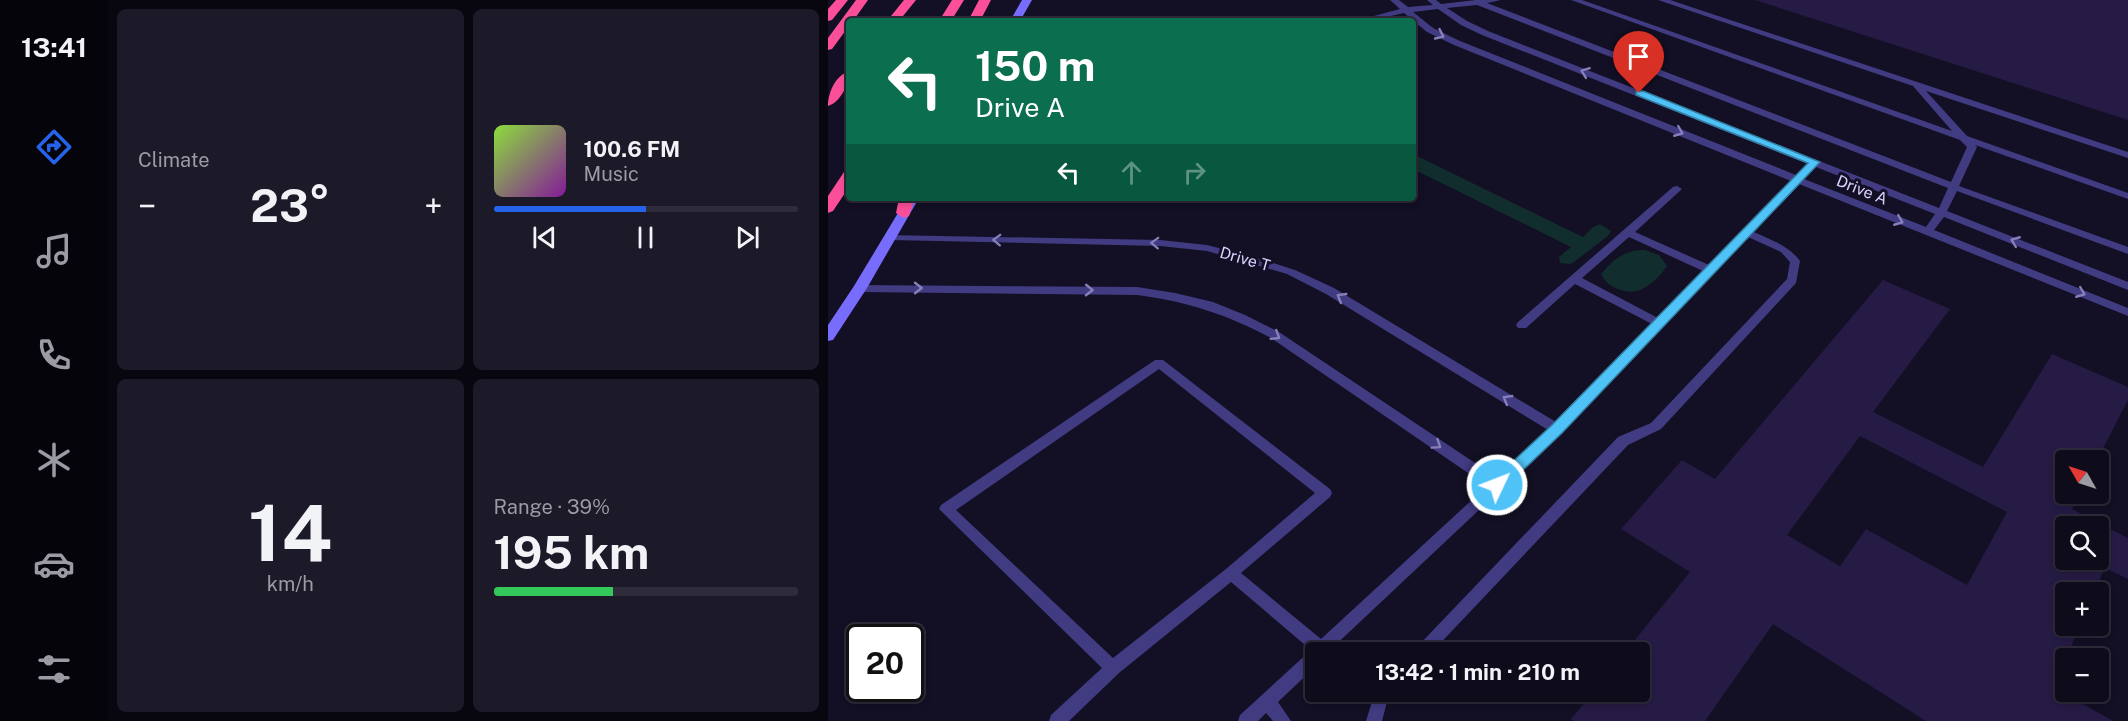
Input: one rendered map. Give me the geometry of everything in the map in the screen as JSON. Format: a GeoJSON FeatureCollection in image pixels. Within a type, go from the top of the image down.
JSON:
{"type":"FeatureCollection","features":[{"type":"Feature","properties":{"kind":"highway"},"geometry":{"type":"LineString","coordinates":[[828,17],[842,0]]}},
{"type":"Feature","properties":{"kind":"highway"},"geometry":{"type":"LineString","coordinates":[[848,18],[861,0]]}},
{"type":"Feature","properties":{"kind":"highway"},"geometry":{"type":"LineString","coordinates":[[860,18],[876,0]]}},
{"type":"Feature","properties":{"kind":"highway"},"geometry":{"type":"LineString","coordinates":[[895,18],[910,0]]}},
{"type":"Feature","properties":{"kind":"highway"},"geometry":{"type":"LineString","coordinates":[[947,18],[958,0]]}},
{"type":"Feature","properties":{"kind":"highway"},"geometry":{"type":"LineString","coordinates":[[976,18],[985,0]]}},
{"type":"Feature","properties":{"kind":"highway"},"geometry":{"type":"LineString","coordinates":[[828,46],[846,21]]}},
{"type":"Feature","properties":{"kind":"highway"},"geometry":{"type":"LineString","coordinates":[[828,55],[846,34]]}},
{"type":"Feature","properties":{"kind":"highway"},"geometry":{"type":"LineString","coordinates":[[828,102],[846,79]]}},
{"type":"Feature","properties":{"kind":"highway"},"geometry":{"type":"LineString","coordinates":[[828,208],[846,180]]}},
{"type":"Feature","properties":{"kind":"main road"},"geometry":{"type":"LineString","coordinates":[[1017,18],[1027,0]]}},
{"type":"Feature","properties":{"kind":"main road"},"geometry":{"type":"LineString","coordinates":[[828,336],[860,288],[906,206]]}},
{"type":"Feature","properties":{"kind":"lane","name":"Drive A"},"geometry":{"type":"LineString","coordinates":[[1394,0],[1415,18]]}},
{"type":"Feature","properties":{"kind":"lane"},"geometry":{"type":"LineString","coordinates":[[1372,18],[1435,3],[1497,0]]}},
{"type":"Feature","properties":{"kind":"lane"},"geometry":{"type":"LineString","coordinates":[[1575,0],[2128,195]]}},
{"type":"Feature","properties":{"kind":"lane"},"geometry":{"type":"LineString","coordinates":[[1662,0],[2128,155]]}},
{"type":"Feature","properties":{"kind":"lane"},"geometry":{"type":"LineString","coordinates":[[1477,2],[1954,187],[2128,251]]}},
{"type":"Feature","properties":{"kind":"lane","name":"Drive A"},"geometry":{"type":"LineString","coordinates":[[1435,3],[1464,24],[1485,33],[2128,286]]}},
{"type":"Feature","properties":{"kind":"lane","name":"Drive A"},"geometry":{"type":"LineString","coordinates":[[1416,19],[1430,30],[1457,42],[2128,312]]}},
{"type":"Feature","properties":{"kind":"lane"},"geometry":{"type":"LineString","coordinates":[[1915,84],[1972,147],[1942,212],[1928,232]]}},
{"type":"Feature","properties":{"kind":"lane"},"geometry":{"type":"LineString","coordinates":[[1329,642],[1557,429],[1815,162]]}},
{"type":"Feature","properties":{"kind":"lane"},"geometry":{"type":"LineString","coordinates":[[1522,325],[1677,189]]}},
{"type":"Feature","properties":{"kind":"lane"},"geometry":{"type":"LineString","coordinates":[[1628,232],[1710,270]]}},
{"type":"Feature","properties":{"kind":"lane"},"geometry":{"type":"LineString","coordinates":[[1432,642],[1623,441],[1656,426],[1792,279],[1795,261],[1785,250],[1746,232]]}},
{"type":"Feature","properties":{"kind":"lane","name":"Drive T"},"geometry":{"type":"LineString","coordinates":[[890,237],[1161,243],[1207,248],[1253,260],[1291,272],[1330,291],[1557,429]]}},
{"type":"Feature","properties":{"kind":"lane"},"geometry":{"type":"LineString","coordinates":[[1574,279],[1659,323]]}},
{"type":"Feature","properties":{"kind":"lane"},"geometry":{"type":"LineString","coordinates":[[860,288],[1137,291],[1173,295],[1208,303],[1239,315],[1275,335],[1497,485]]}},
{"type":"Feature","properties":{"kind":"lane"},"geometry":{"type":"LineString","coordinates":[[1057,721],[1113,668],[1231,573],[1325,493],[1159,363],[946,509],[1113,668]]}},
{"type":"Feature","properties":{"kind":"lane"},"geometry":{"type":"LineString","coordinates":[[1231,573],[1307,642]]}},
{"type":"Feature","properties":{"kind":"lane"},"geometry":{"type":"LineString","coordinates":[[1246,721],[1305,664]]}},
{"type":"Feature","properties":{"kind":"lane"},"geometry":{"type":"LineString","coordinates":[[1267,701],[1283,721]]}},
{"type":"Feature","properties":{"kind":"lane"},"geometry":{"type":"LineString","coordinates":[[1374,721],[1379,702]]}},
{"type":"Feature","properties":{"kind":"green space"},"geometry":{"type":"Polygon","coordinates":[[[1416,155],[1583,237],[1593,227],[1600,224],[1611,231],[1608,236],[1574,262],[1560,263],[1559,257],[1571,247],[1416,170],[1416,155]]]}},
{"type":"Feature","properties":{"kind":"green space"},"geometry":{"type":"Polygon","coordinates":[[[1645,250],[1659,255],[1667,266],[1649,285],[1631,292],[1613,287],[1604,279],[1601,274],[1615,260],[1631,252],[1645,250]]]}},
{"type":"Feature","properties":{"kind":"building"},"geometry":{"type":"Polygon","coordinates":[[[1755,0],[2128,0],[2128,120],[1755,0]]]}},
{"type":"Feature","properties":{"kind":"building"},"geometry":{"type":"Polygon","coordinates":[[[1883,280],[1950,309],[1873,412],[1983,467],[2052,354],[2128,387],[2128,400],[2102,450],[2055,450],[2055,504],[2075,504],[2072,509],[2086,516],[2055,516],[2055,570],[2104,570],[2099,582],[2055,582],[2055,636],[2076,636],[2070,648],[2055,648],[2053,687],[2055,688],[2055,702],[2079,702],[2113,721],[1926,721],[1773,624],[1705,721],[1574,721],[1571,719],[1585,702],[1650,702],[1650,642],[1633,642],[1690,572],[1621,529],[1682,460],[1715,479],[1883,280]],[[1860,436],[1787,535],[1840,566],[1866,529],[1967,585],[2007,512],[1860,436]]]}},
{"type":"Feature","properties":{"kind":"building"},"geometry":{"type":"Polygon","coordinates":[[[2109,528],[2128,538],[2128,579],[2109,570],[2109,528]]]}},
{"type":"Feature","properties":{"kind":"route"},"geometry":{"type":"LineString","coordinates":[[1497,485],[1557,429],[1815,162],[1639,93]]}}]}
